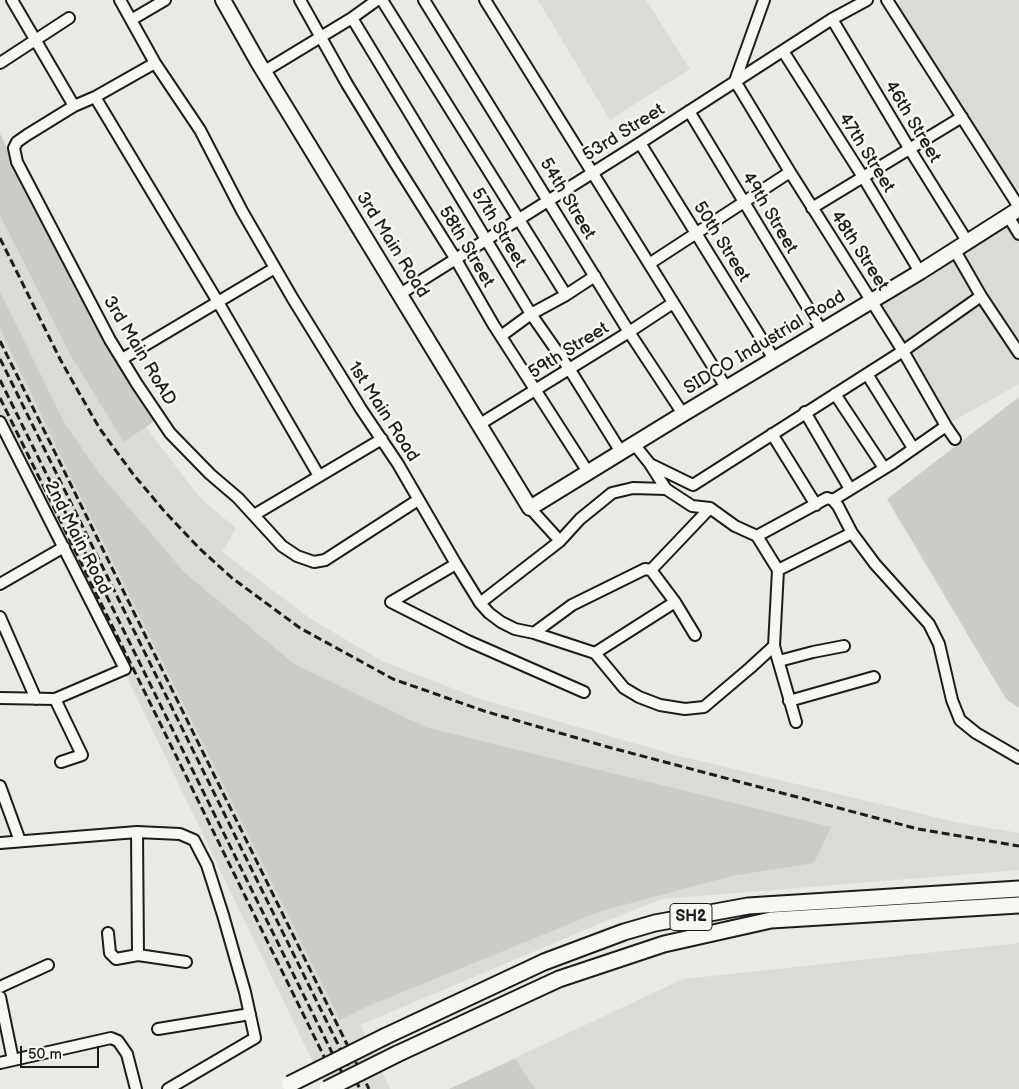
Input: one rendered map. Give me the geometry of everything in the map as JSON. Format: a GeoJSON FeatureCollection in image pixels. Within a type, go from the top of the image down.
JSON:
{"type":"FeatureCollection","features":[{"type":"Feature","properties":{"kind":"main road","name":"SH2"},"geometry":{"type":"LineString","coordinates":[[285,1086],[544,962],[624,932],[655,923],[748,906],[1019,890]]}},
{"type":"Feature","properties":{"kind":"main road","name":"SH2"},"geometry":{"type":"LineString","coordinates":[[327,1089],[397,1054],[559,979],[664,944],[771,920],[1019,905]]}},
{"type":"Feature","properties":{"kind":"street"},"geometry":{"type":"LineString","coordinates":[[12,0],[74,106]]}},
{"type":"Feature","properties":{"kind":"street","name":"1st Main Road"},"geometry":{"type":"LineString","coordinates":[[120,0],[155,63],[200,130],[242,211],[275,268],[341,378],[398,464],[480,602],[501,622],[515,629],[534,633],[595,654]]}},
{"type":"Feature","properties":{"kind":"street"},"geometry":{"type":"LineString","coordinates":[[130,20],[165,0]]}},
{"type":"Feature","properties":{"kind":"street","name":"3rd Main Road"},"geometry":{"type":"LineString","coordinates":[[223,0],[263,72],[530,508]]}},
{"type":"Feature","properties":{"kind":"street","name":"58th Street"},"geometry":{"type":"LineString","coordinates":[[300,0],[347,84],[501,336],[588,472]]}},
{"type":"Feature","properties":{"kind":"street"},"geometry":{"type":"LineString","coordinates":[[263,72],[352,18],[377,0]]}},
{"type":"Feature","properties":{"kind":"street"},"geometry":{"type":"LineString","coordinates":[[382,0],[566,295]]}},
{"type":"Feature","properties":{"kind":"street","name":"54th Street"},"geometry":{"type":"LineString","coordinates":[[424,0],[629,332],[683,414]]}},
{"type":"Feature","properties":{"kind":"street"},"geometry":{"type":"LineString","coordinates":[[485,0],[727,389]]}},
{"type":"Feature","properties":{"kind":"street"},"geometry":{"type":"LineString","coordinates":[[735,80],[764,0]]}},
{"type":"Feature","properties":{"kind":"street","name":"53rd Street"},"geometry":{"type":"LineString","coordinates":[[400,294],[591,172],[640,143],[735,80],[832,19],[866,0]]}},
{"type":"Feature","properties":{"kind":"street"},"geometry":{"type":"LineString","coordinates":[[887,0],[962,117],[1015,210],[1019,234]]}},
{"type":"Feature","properties":{"kind":"street"},"geometry":{"type":"LineString","coordinates":[[0,63],[69,18]]}},
{"type":"Feature","properties":{"kind":"street","name":"57th Street"},"geometry":{"type":"LineString","coordinates":[[352,18],[531,314],[570,370],[621,452]]}},
{"type":"Feature","properties":{"kind":"street","name":"46th Street"},"geometry":{"type":"LineString","coordinates":[[832,19],[967,241]]}},
{"type":"Feature","properties":{"kind":"street","name":"47th Street"},"geometry":{"type":"LineString","coordinates":[[783,51],[863,177],[920,272]]}},
{"type":"Feature","properties":{"kind":"street","name":"3rd Main RoAD"},"geometry":{"type":"LineString","coordinates":[[155,63],[95,97],[74,106],[27,135],[17,142],[14,148],[17,162],[122,359],[170,433],[210,474],[238,498],[282,546],[297,556],[314,562],[325,560],[418,500]]}},
{"type":"Feature","properties":{"kind":"street","name":"48th Street"},"geometry":{"type":"LineString","coordinates":[[735,80],[812,208],[903,351],[955,439]]}},
{"type":"Feature","properties":{"kind":"street"},"geometry":{"type":"LineString","coordinates":[[95,97],[218,302],[319,476]]}},
{"type":"Feature","properties":{"kind":"street","name":"49th Street"},"geometry":{"type":"LineString","coordinates":[[689,111],[822,331]]}},
{"type":"Feature","properties":{"kind":"street"},"geometry":{"type":"LineString","coordinates":[[812,208],[962,117]]}},
{"type":"Feature","properties":{"kind":"street","name":"50th Street"},"geometry":{"type":"LineString","coordinates":[[640,143],[774,359]]}},
{"type":"Feature","properties":{"kind":"street"},"geometry":{"type":"LineString","coordinates":[[648,264],[790,172]]}},
{"type":"Feature","properties":{"kind":"street","name":"SIDCO Industrial Road"},"geometry":{"type":"LineString","coordinates":[[530,508],[920,272],[1015,210]]}},
{"type":"Feature","properties":{"kind":"street"},"geometry":{"type":"LineString","coordinates":[[954,249],[981,296],[1019,354]]}},
{"type":"Feature","properties":{"kind":"street"},"geometry":{"type":"LineString","coordinates":[[122,359],[275,268]]}},
{"type":"Feature","properties":{"kind":"street"},"geometry":{"type":"LineString","coordinates":[[501,336],[531,314],[566,295],[595,276]]}},
{"type":"Feature","properties":{"kind":"street"},"geometry":{"type":"LineString","coordinates":[[650,464],[693,485],[903,351],[981,296]]}},
{"type":"Feature","properties":{"kind":"street","name":"59th Street"},"geometry":{"type":"LineString","coordinates":[[480,424],[570,370],[673,303]]}},
{"type":"Feature","properties":{"kind":"street"},"geometry":{"type":"LineString","coordinates":[[867,374],[913,448]]}},
{"type":"Feature","properties":{"kind":"street"},"geometry":{"type":"LineString","coordinates":[[835,394],[884,468]]}},
{"type":"Feature","properties":{"kind":"street"},"geometry":{"type":"LineString","coordinates":[[805,412],[850,489]]}},
{"type":"Feature","properties":{"kind":"street","name":"2nd Main Road"},"geometry":{"type":"LineString","coordinates":[[0,422],[125,669],[55,699]]}},
{"type":"Feature","properties":{"kind":"street"},"geometry":{"type":"LineString","coordinates":[[832,500],[946,426]]}},
{"type":"Feature","properties":{"kind":"street"},"geometry":{"type":"LineString","coordinates":[[772,434],[816,505]]}},
{"type":"Feature","properties":{"kind":"street"},"geometry":{"type":"LineString","coordinates":[[0,437],[14,450]]}},
{"type":"Feature","properties":{"kind":"street"},"geometry":{"type":"LineString","coordinates":[[254,515],[382,439]]}},
{"type":"Feature","properties":{"kind":"street"},"geometry":{"type":"LineString","coordinates":[[634,444],[666,489],[692,506],[710,508],[735,526],[757,536],[778,570],[774,646],[796,722]]}},
{"type":"Feature","properties":{"kind":"street"},"geometry":{"type":"LineString","coordinates":[[480,602],[560,541],[580,519],[612,493],[633,488],[666,489]]}},
{"type":"Feature","properties":{"kind":"street"},"geometry":{"type":"LineString","coordinates":[[757,536],[827,498],[832,500],[838,506],[852,533],[875,564],[929,624],[939,644],[952,700],[960,720],[976,733],[1019,758]]}},
{"type":"Feature","properties":{"kind":"street"},"geometry":{"type":"LineString","coordinates":[[530,508],[560,541]]}},
{"type":"Feature","properties":{"kind":"street"},"geometry":{"type":"LineString","coordinates":[[651,570],[710,508]]}},
{"type":"Feature","properties":{"kind":"street"},"geometry":{"type":"LineString","coordinates":[[778,570],[852,533]]}},
{"type":"Feature","properties":{"kind":"street"},"geometry":{"type":"LineString","coordinates":[[0,584],[64,547]]}},
{"type":"Feature","properties":{"kind":"street"},"geometry":{"type":"LineString","coordinates":[[456,564],[391,602],[468,642],[584,692]]}},
{"type":"Feature","properties":{"kind":"street"},"geometry":{"type":"LineString","coordinates":[[534,633],[572,605],[645,569],[651,570],[675,602],[695,635]]}},
{"type":"Feature","properties":{"kind":"street"},"geometry":{"type":"LineString","coordinates":[[675,602],[595,654],[624,688],[660,705],[685,709],[704,707],[774,646]]}},
{"type":"Feature","properties":{"kind":"street"},"geometry":{"type":"LineString","coordinates":[[0,617],[36,699]]}},
{"type":"Feature","properties":{"kind":"street"},"geometry":{"type":"LineString","coordinates":[[778,661],[844,646]]}},
{"type":"Feature","properties":{"kind":"street"},"geometry":{"type":"LineString","coordinates":[[789,701],[874,677]]}},
{"type":"Feature","properties":{"kind":"street"},"geometry":{"type":"LineString","coordinates":[[0,698],[55,699],[82,755],[61,762]]}},
{"type":"Feature","properties":{"kind":"street"},"geometry":{"type":"LineString","coordinates":[[0,786],[20,841]]}},
{"type":"Feature","properties":{"kind":"street"},"geometry":{"type":"LineString","coordinates":[[137,832],[138,956]]}},
{"type":"Feature","properties":{"kind":"street"},"geometry":{"type":"LineString","coordinates":[[0,843],[137,832],[180,834],[194,840],[200,848],[223,915],[255,1038],[168,1089]]}},
{"type":"Feature","properties":{"kind":"street"},"geometry":{"type":"LineString","coordinates":[[108,933],[110,953],[116,959],[138,956],[186,962]]}},
{"type":"Feature","properties":{"kind":"street"},"geometry":{"type":"LineString","coordinates":[[0,987],[48,965]]}},
{"type":"Feature","properties":{"kind":"street"},"geometry":{"type":"LineString","coordinates":[[0,997],[13,1060]]}},
{"type":"Feature","properties":{"kind":"street"},"geometry":{"type":"LineString","coordinates":[[158,1029],[250,1014]]}},
{"type":"Feature","properties":{"kind":"street"},"geometry":{"type":"LineString","coordinates":[[0,1063],[111,1038],[118,1041],[128,1054],[136,1089]]}},
{"type":"Feature","properties":{"kind":"shaded area"},"geometry":{"type":"Polygon","coordinates":[[[538,0],[646,0],[690,69],[610,120],[538,0]]]}},
{"type":"Feature","properties":{"kind":"shaded area"},"geometry":{"type":"Polygon","coordinates":[[[901,0],[1019,0],[1019,193],[1016,194],[894,5],[901,0]]]}},
{"type":"Feature","properties":{"kind":"shaded area"},"geometry":{"type":"Polygon","coordinates":[[[0,131],[5,143],[10,170],[116,388],[200,498],[236,528],[222,552],[311,619],[382,661],[480,699],[675,755],[955,822],[1019,833],[1019,870],[662,899],[360,1025],[390,1089],[326,1089],[0,415],[0,131]]]}},
{"type":"Feature","properties":{"kind":"shaded area"},"geometry":{"type":"Polygon","coordinates":[[[0,135],[106,342],[126,376],[156,420],[124,442],[71,356],[0,215],[0,135]]]}},
{"type":"Feature","properties":{"kind":"shaded area"},"geometry":{"type":"Polygon","coordinates":[[[1019,219],[1019,384],[946,425],[873,310],[1019,219]]]}},
{"type":"Feature","properties":{"kind":"shaded area"},"geometry":{"type":"Polygon","coordinates":[[[0,292],[64,422],[99,473],[185,573],[294,664],[425,727],[831,827],[814,863],[732,876],[601,911],[366,1007],[340,1020],[79,493],[0,329],[0,292]]]}},
{"type":"Feature","properties":{"kind":"shaded area"},"geometry":{"type":"Polygon","coordinates":[[[1019,397],[1019,708],[1006,699],[887,499],[1019,397]]]}},
{"type":"Feature","properties":{"kind":"shaded area"},"geometry":{"type":"Polygon","coordinates":[[[1019,943],[1019,1089],[449,1089],[683,979],[1019,943]]]}},
{"type":"Feature","properties":{"kind":"shaded area"},"geometry":{"type":"Polygon","coordinates":[[[515,1059],[535,1089],[449,1089],[515,1059]]]}},
{"type":"Feature","properties":{"kind":"railway"},"geometry":{"type":"LineString","coordinates":[[0,238],[60,359],[78,391],[100,429],[133,474],[199,548],[232,578],[300,628],[393,679],[484,711],[608,747],[918,829],[1019,846]]}},
{"type":"Feature","properties":{"kind":"railway"},"geometry":{"type":"LineString","coordinates":[[0,341],[369,1089]]}},
{"type":"Feature","properties":{"kind":"railway"},"geometry":{"type":"LineString","coordinates":[[0,359],[360,1089]]}},
{"type":"Feature","properties":{"kind":"railway"},"geometry":{"type":"LineString","coordinates":[[0,380],[350,1089]]}},
{"type":"Feature","properties":{"kind":"railway"},"geometry":{"type":"LineString","coordinates":[[0,398],[340,1089]]}}]}
